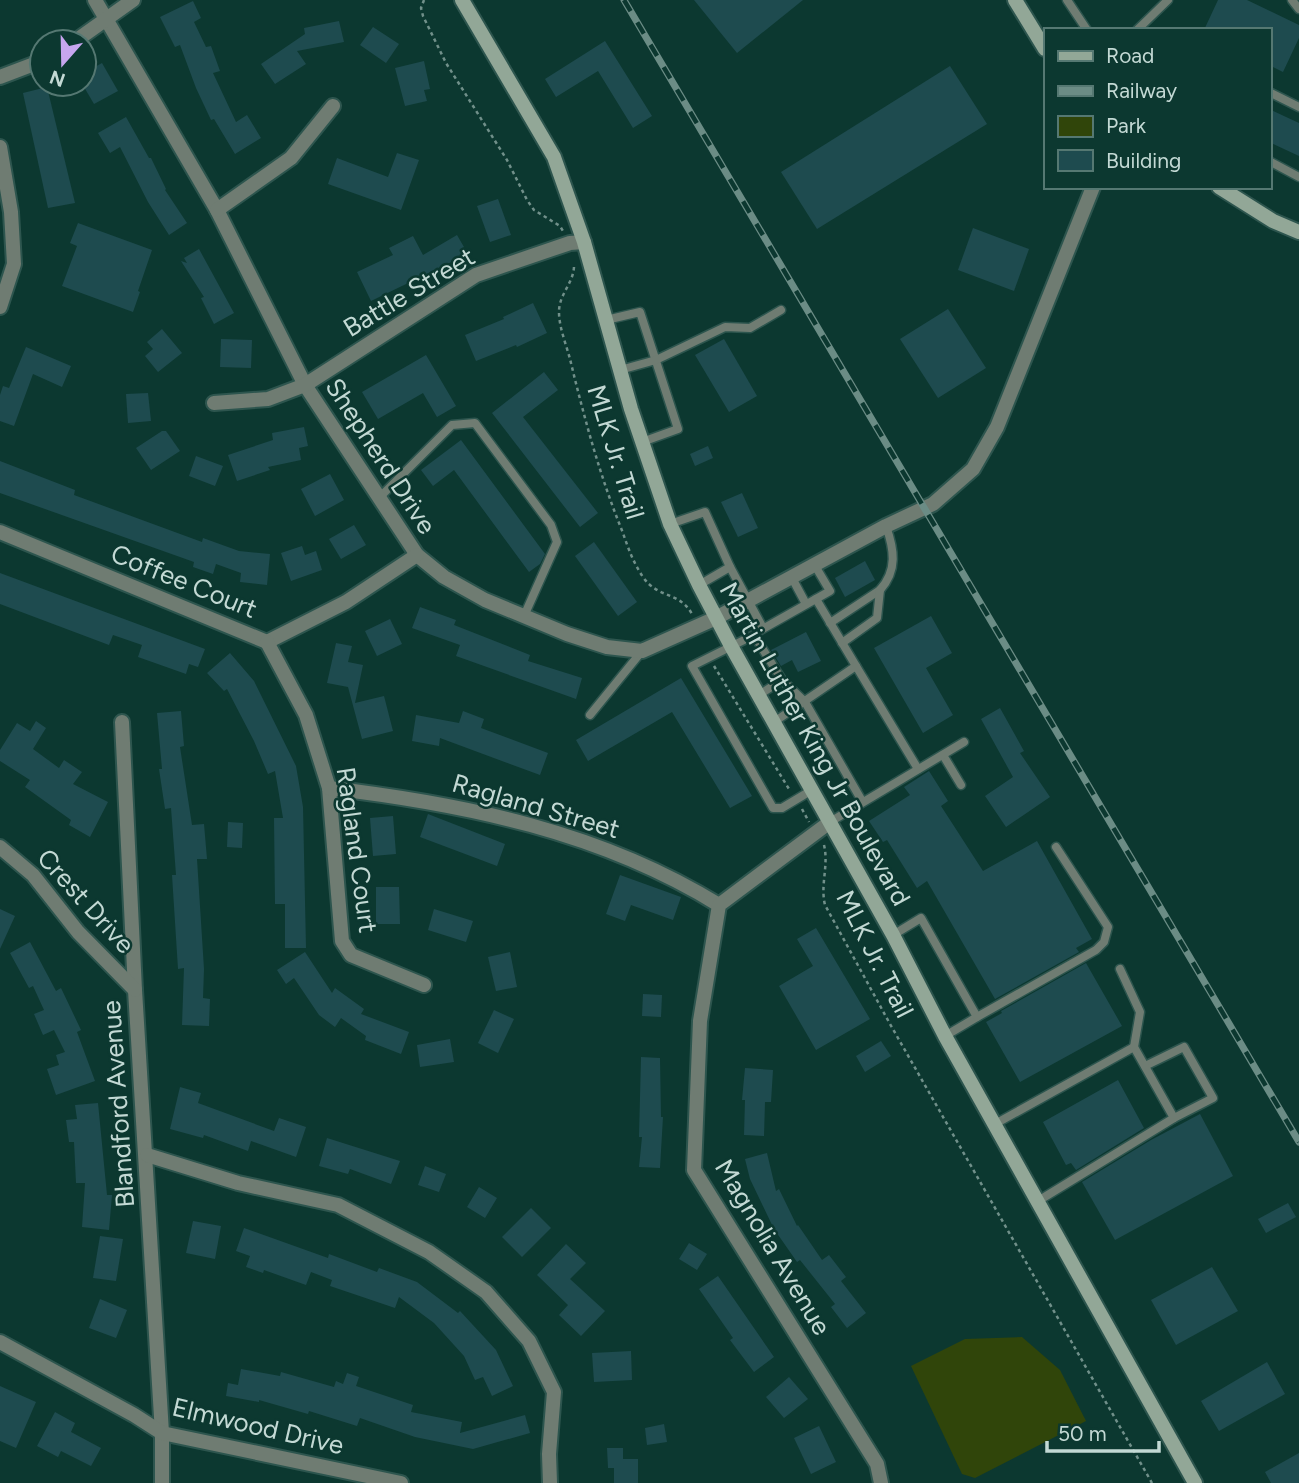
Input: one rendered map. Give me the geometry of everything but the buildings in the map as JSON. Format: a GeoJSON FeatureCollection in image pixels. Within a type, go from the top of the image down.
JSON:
{"type":"FeatureCollection","features":[{"type":"Feature","properties":{"kind":"main road","name":"Martin Luther King Jr Boulevard"},"geometry":{"type":"LineString","coordinates":[[462,0],[554,157],[577,242],[606,320],[642,442],[670,524],[699,585],[893,935],[945,1036],[1195,1483]]}},
{"type":"Feature","properties":{"kind":"main road"},"geometry":{"type":"LineString","coordinates":[[1014,0],[1044,47]]}},
{"type":"Feature","properties":{"kind":"main road"},"geometry":{"type":"LineString","coordinates":[[1222,189],[1273,221],[1299,232]]}},
{"type":"Feature","properties":{"kind":"street","name":"Shepherd Drive"},"geometry":{"type":"LineString","coordinates":[[95,0],[216,210],[305,385],[417,555],[464,589],[524,616],[607,647],[642,651]]}},
{"type":"Feature","properties":{"kind":"street"},"geometry":{"type":"LineString","coordinates":[[96,28],[133,0]]}},
{"type":"Feature","properties":{"kind":"street"},"geometry":{"type":"LineString","coordinates":[[0,77],[28,66]]}},
{"type":"Feature","properties":{"kind":"street"},"geometry":{"type":"LineString","coordinates":[[216,210],[291,158],[333,106]]}},
{"type":"Feature","properties":{"kind":"street"},"geometry":{"type":"LineString","coordinates":[[0,147],[11,212],[14,264],[0,307]]}},
{"type":"Feature","properties":{"kind":"street"},"geometry":{"type":"LineString","coordinates":[[642,651],[716,618],[941,499],[973,469],[997,427],[1092,189]]}},
{"type":"Feature","properties":{"kind":"street","name":"Battle Street"},"geometry":{"type":"LineString","coordinates":[[214,403],[268,399],[305,385],[476,275],[577,242]]}},
{"type":"Feature","properties":{"kind":"street","name":"Coffee Court"},"geometry":{"type":"LineString","coordinates":[[0,533],[267,642],[346,602],[417,555]]}},
{"type":"Feature","properties":{"kind":"street","name":"Ragland Court"},"geometry":{"type":"LineString","coordinates":[[267,642],[306,715],[329,788],[342,941],[351,955],[424,985]]}},
{"type":"Feature","properties":{"kind":"street","name":"Blandford Avenue"},"geometry":{"type":"LineString","coordinates":[[122,722],[162,1433],[162,1483]]}},
{"type":"Feature","properties":{"kind":"street","name":"Ragland Street"},"geometry":{"type":"LineString","coordinates":[[329,788],[462,807],[540,828],[619,854],[683,883],[719,905]]}},
{"type":"Feature","properties":{"kind":"street"},"geometry":{"type":"LineString","coordinates":[[719,905],[830,822]]}},
{"type":"Feature","properties":{"kind":"street","name":"Crest Drive"},"geometry":{"type":"LineString","coordinates":[[0,847],[33,875],[78,932],[135,990]]}},
{"type":"Feature","properties":{"kind":"street","name":"Magnolia Avenue"},"geometry":{"type":"LineString","coordinates":[[719,905],[700,1021],[694,1170],[877,1464],[881,1483]]}},
{"type":"Feature","properties":{"kind":"street"},"geometry":{"type":"LineString","coordinates":[[147,1155],[238,1183],[338,1205],[429,1252],[486,1292],[529,1342],[554,1392],[549,1454],[550,1483]]}},
{"type":"Feature","properties":{"kind":"street","name":"Elmwood Drive"},"geometry":{"type":"LineString","coordinates":[[0,1342],[162,1433],[401,1483]]}},
{"type":"Feature","properties":{"kind":"lane"},"geometry":{"type":"LineString","coordinates":[[1067,0],[1086,28]]}},
{"type":"Feature","properties":{"kind":"lane"},"geometry":{"type":"LineString","coordinates":[[1140,28],[1168,0]]}},
{"type":"Feature","properties":{"kind":"lane"},"geometry":{"type":"LineString","coordinates":[[1292,0],[1299,9]]}},
{"type":"Feature","properties":{"kind":"lane"},"geometry":{"type":"LineString","coordinates":[[1271,93],[1299,107]]}},
{"type":"Feature","properties":{"kind":"lane"},"geometry":{"type":"LineString","coordinates":[[1271,162],[1299,177]]}},
{"type":"Feature","properties":{"kind":"lane"},"geometry":{"type":"LineString","coordinates":[[620,370],[656,360],[724,327],[750,328],[781,310]]}},
{"type":"Feature","properties":{"kind":"lane"},"geometry":{"type":"LineString","coordinates":[[606,320],[640,312],[678,429],[642,442]]}},
{"type":"Feature","properties":{"kind":"lane"},"geometry":{"type":"LineString","coordinates":[[379,498],[452,425],[475,423],[551,525],[557,537],[524,616]]}},
{"type":"Feature","properties":{"kind":"lane"},"geometry":{"type":"LineString","coordinates":[[670,524],[705,512],[730,567],[763,628]]}},
{"type":"Feature","properties":{"kind":"lane"},"geometry":{"type":"LineString","coordinates":[[830,623],[880,590],[889,576],[894,555],[886,526]]}},
{"type":"Feature","properties":{"kind":"lane"},"geometry":{"type":"LineString","coordinates":[[812,790],[776,809],[768,804],[691,669],[693,664],[707,656],[754,635],[830,591],[814,564]]}},
{"type":"Feature","properties":{"kind":"lane"},"geometry":{"type":"LineString","coordinates":[[699,585],[730,567]]}},
{"type":"Feature","properties":{"kind":"lane"},"geometry":{"type":"LineString","coordinates":[[791,576],[806,604]]}},
{"type":"Feature","properties":{"kind":"lane"},"geometry":{"type":"LineString","coordinates":[[842,643],[877,618],[880,590]]}},
{"type":"Feature","properties":{"kind":"lane"},"geometry":{"type":"LineString","coordinates":[[816,599],[918,769]]}},
{"type":"Feature","properties":{"kind":"lane"},"geometry":{"type":"LineString","coordinates":[[754,635],[782,680],[805,702],[862,802]]}},
{"type":"Feature","properties":{"kind":"lane"},"geometry":{"type":"LineString","coordinates":[[590,715],[642,651]]}},
{"type":"Feature","properties":{"kind":"lane"},"geometry":{"type":"LineString","coordinates":[[774,722],[856,666]]}},
{"type":"Feature","properties":{"kind":"lane"},"geometry":{"type":"LineString","coordinates":[[759,695],[782,680]]}},
{"type":"Feature","properties":{"kind":"lane"},"geometry":{"type":"LineString","coordinates":[[830,822],[964,742]]}},
{"type":"Feature","properties":{"kind":"lane"},"geometry":{"type":"LineString","coordinates":[[943,755],[961,785]]}},
{"type":"Feature","properties":{"kind":"lane"},"geometry":{"type":"LineString","coordinates":[[945,1036],[1096,950],[1104,942],[1108,927],[1056,846]]}},
{"type":"Feature","properties":{"kind":"lane"},"geometry":{"type":"LineString","coordinates":[[893,935],[921,918],[977,1017]]}},
{"type":"Feature","properties":{"kind":"lane"},"geometry":{"type":"LineString","coordinates":[[1120,969],[1140,1012],[1133,1047],[1174,1118]]}},
{"type":"Feature","properties":{"kind":"lane"},"geometry":{"type":"LineString","coordinates":[[995,1124],[1133,1047]]}},
{"type":"Feature","properties":{"kind":"lane"},"geometry":{"type":"LineString","coordinates":[[1038,1201],[1174,1118],[1213,1098],[1184,1047],[1145,1066]]}},
{"type":"Feature","properties":{"kind":"path"},"geometry":{"type":"LineString","coordinates":[[424,0],[421,8],[423,16],[446,63],[493,137],[527,200],[534,210],[560,226],[577,242]]}},
{"type":"Feature","properties":{"kind":"path","name":"MLK Jr. Trail"},"geometry":{"type":"LineString","coordinates":[[577,242],[575,270],[560,299],[559,314],[612,507],[642,576],[654,591],[675,597],[688,606],[698,626]]}},
{"type":"Feature","properties":{"kind":"path","name":"MLK Jr. Trail"},"geometry":{"type":"LineString","coordinates":[[707,656],[823,844],[826,856],[822,893],[825,905],[1152,1483]]}},
{"type":"Feature","properties":{"kind":"green space"},"geometry":{"type":"Polygon","coordinates":[[[1022,1337],[1060,1370],[1086,1421],[975,1478],[962,1474],[911,1366],[965,1339],[1022,1337]]]}},
{"type":"Feature","properties":{"kind":"railway"},"geometry":{"type":"LineString","coordinates":[[624,0],[1299,1142]]}}]}
